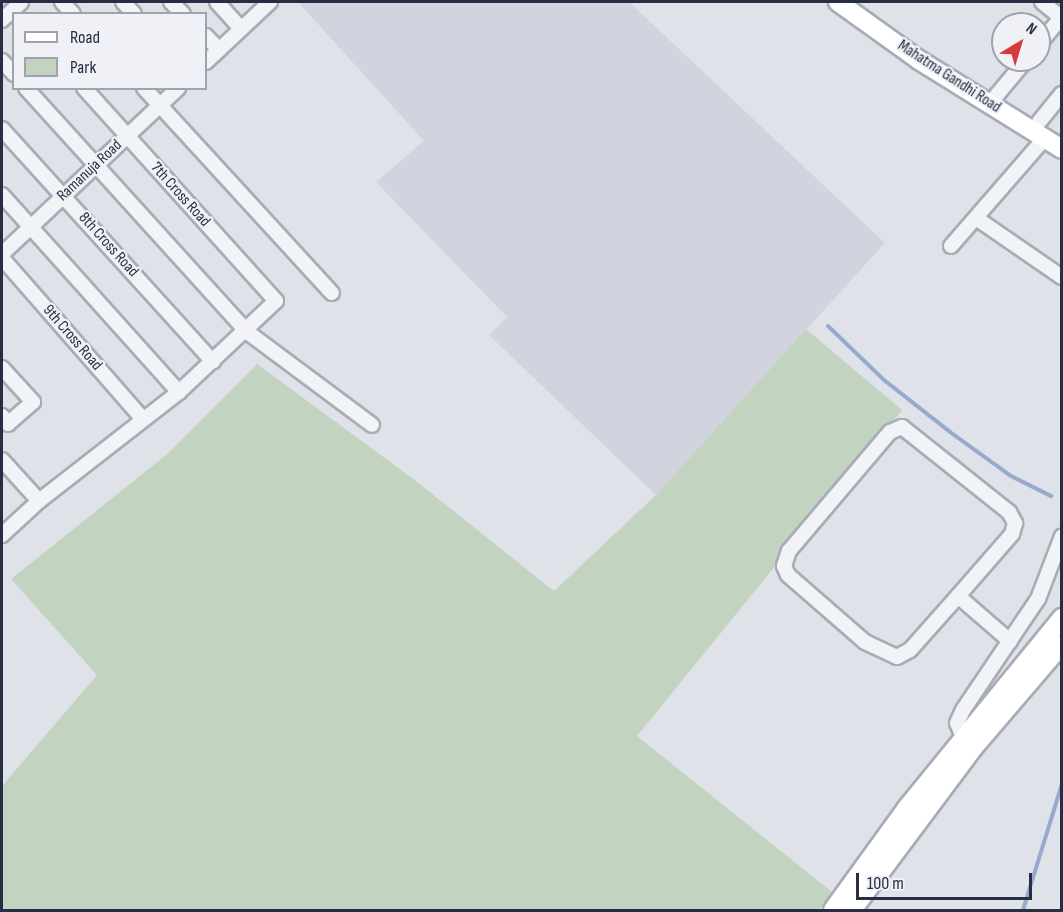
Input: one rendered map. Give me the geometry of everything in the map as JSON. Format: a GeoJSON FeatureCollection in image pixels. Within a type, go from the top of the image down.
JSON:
{"type":"FeatureCollection","features":[{"type":"Feature","properties":{"kind":"main road","name":"Mahatma Gandhi Road"},"geometry":{"type":"LineString","coordinates":[[838,2],[919,60],[1048,132]]}},
{"type":"Feature","properties":{"kind":"main road","name":"Mahatma Gandhi Road"},"geometry":{"type":"LineString","coordinates":[[856,2],[1048,132],[1062,149]]}},
{"type":"Feature","properties":{"kind":"main road"},"geometry":{"type":"LineString","coordinates":[[833,910],[963,737],[1062,618]]}},
{"type":"Feature","properties":{"kind":"main road"},"geometry":{"type":"LineString","coordinates":[[852,910],[974,747],[1062,644]]}},
{"type":"Feature","properties":{"kind":"street"},"geometry":{"type":"LineString","coordinates":[[217,2],[241,29]]}},
{"type":"Feature","properties":{"kind":"street"},"geometry":{"type":"LineString","coordinates":[[207,61],[270,2]]}},
{"type":"Feature","properties":{"kind":"street"},"geometry":{"type":"LineString","coordinates":[[1042,2],[1061,18],[1051,30]]}},
{"type":"Feature","properties":{"kind":"street"},"geometry":{"type":"LineString","coordinates":[[2,20],[17,8]]}},
{"type":"Feature","properties":{"kind":"street"},"geometry":{"type":"LineString","coordinates":[[207,37],[219,50]]}},
{"type":"Feature","properties":{"kind":"street"},"geometry":{"type":"LineString","coordinates":[[996,96],[1016,72]]}},
{"type":"Feature","properties":{"kind":"street"},"geometry":{"type":"LineString","coordinates":[[28,90],[246,331],[372,425]]}},
{"type":"Feature","properties":{"kind":"street","name":"7th Cross Road"},"geometry":{"type":"LineString","coordinates":[[86,90],[276,301],[246,331]]}},
{"type":"Feature","properties":{"kind":"street"},"geometry":{"type":"LineString","coordinates":[[146,90],[332,293]]}},
{"type":"Feature","properties":{"kind":"street","name":"Ramanuja Road"},"geometry":{"type":"LineString","coordinates":[[2,256],[176,90]]}},
{"type":"Feature","properties":{"kind":"street"},"geometry":{"type":"LineString","coordinates":[[951,246],[1048,132],[1062,94]]}},
{"type":"Feature","properties":{"kind":"street","name":"8th Cross Road"},"geometry":{"type":"LineString","coordinates":[[2,129],[213,362]]}},
{"type":"Feature","properties":{"kind":"street"},"geometry":{"type":"LineString","coordinates":[[2,195],[179,392]]}},
{"type":"Feature","properties":{"kind":"street"},"geometry":{"type":"LineString","coordinates":[[976,218],[1062,278]]}},
{"type":"Feature","properties":{"kind":"street","name":"9th Cross Road"},"geometry":{"type":"LineString","coordinates":[[2,256],[143,419]]}},
{"type":"Feature","properties":{"kind":"street"},"geometry":{"type":"LineString","coordinates":[[2,535],[39,501],[179,392],[246,331]]}},
{"type":"Feature","properties":{"kind":"street"},"geometry":{"type":"LineString","coordinates":[[2,368],[33,402],[8,424],[2,416]]}},
{"type":"Feature","properties":{"kind":"street"},"geometry":{"type":"LineString","coordinates":[[895,428],[911,431],[1014,519],[1012,534],[958,596],[910,650],[897,657],[888,656],[865,642],[788,575],[784,566],[789,551],[895,428]]}},
{"type":"Feature","properties":{"kind":"street"},"geometry":{"type":"LineString","coordinates":[[2,460],[39,501]]}},
{"type":"Feature","properties":{"kind":"street"},"geometry":{"type":"LineString","coordinates":[[963,737],[957,723],[963,710],[1038,599],[1062,536]]}},
{"type":"Feature","properties":{"kind":"street"},"geometry":{"type":"LineString","coordinates":[[958,596],[1010,641]]}},
{"type":"Feature","properties":{"kind":"shaded area"},"geometry":{"type":"Polygon","coordinates":[[[298,2],[629,2],[885,243],[656,495],[489,335],[507,317],[376,182],[424,141],[298,2]]]}},
{"type":"Feature","properties":{"kind":"green space"},"geometry":{"type":"Polygon","coordinates":[[[806,329],[902,410],[637,736],[832,892],[819,910],[2,910],[2,786],[97,675],[11,579],[166,455],[257,364],[412,478],[554,591],[656,495],[806,329]]]}},
{"type":"Feature","properties":{"kind":"waterway"},"geometry":{"type":"LineString","coordinates":[[828,326],[884,380],[950,432],[1011,476],[1051,496]]}},
{"type":"Feature","properties":{"kind":"waterway"},"geometry":{"type":"LineString","coordinates":[[1023,910],[1062,784]]}}]}
